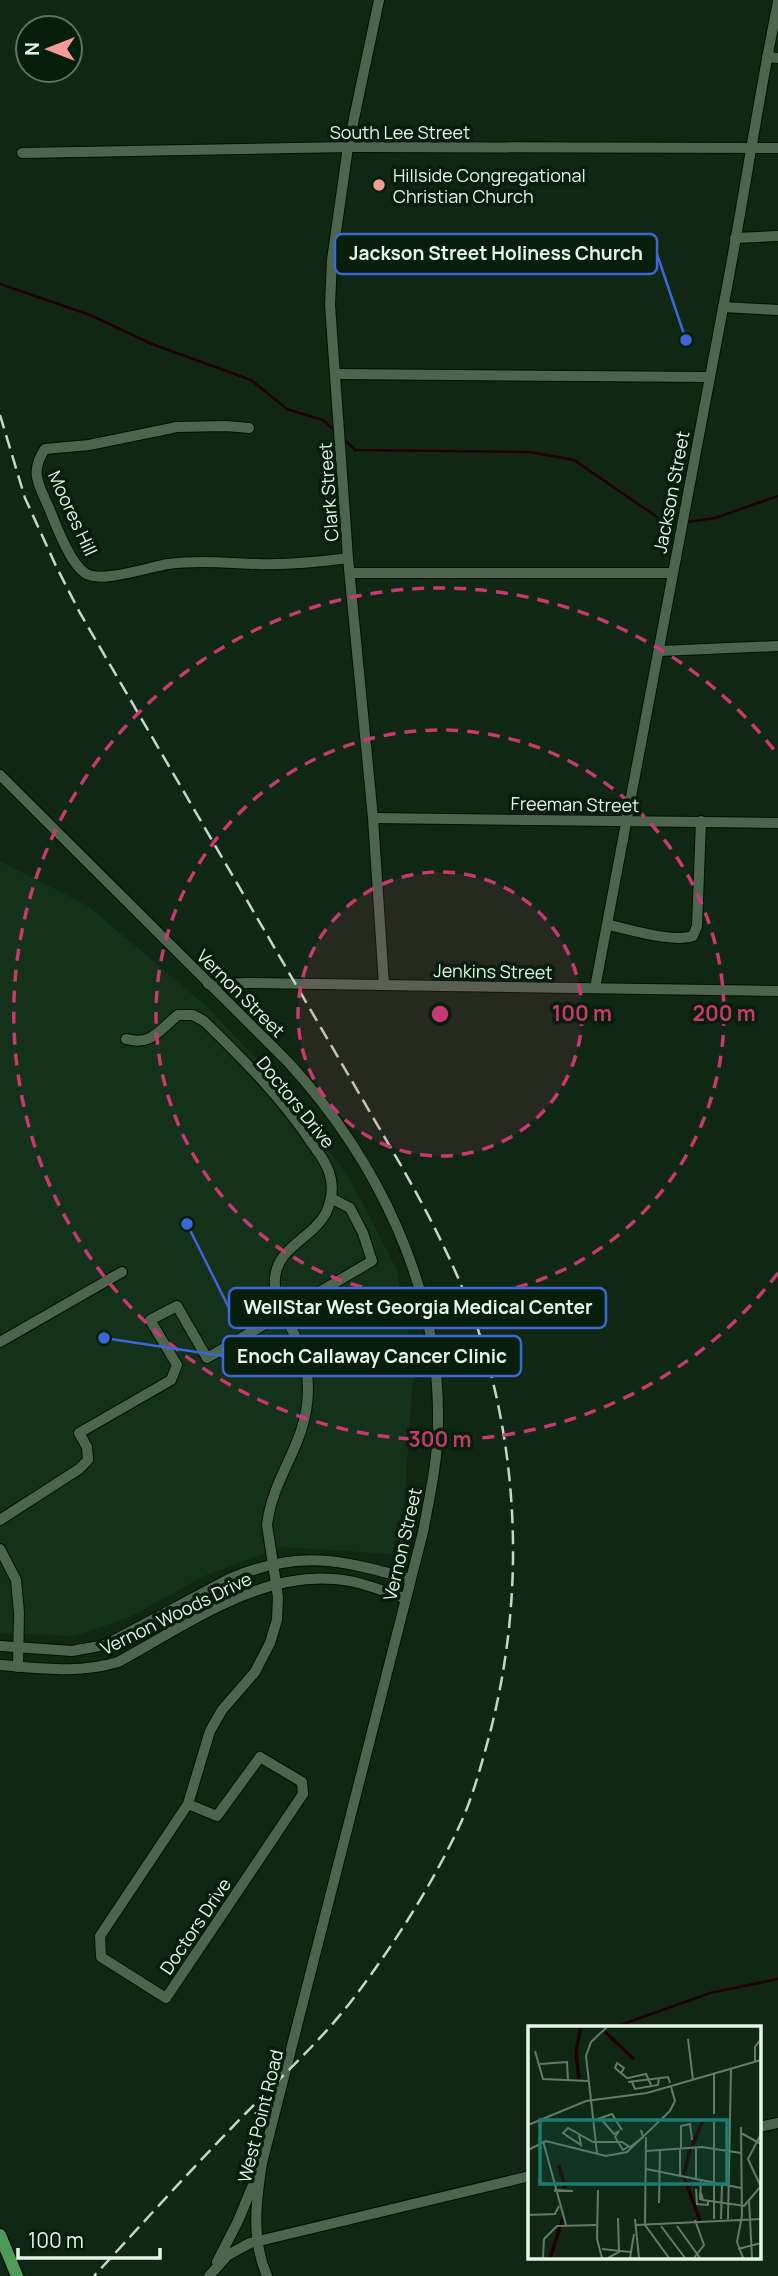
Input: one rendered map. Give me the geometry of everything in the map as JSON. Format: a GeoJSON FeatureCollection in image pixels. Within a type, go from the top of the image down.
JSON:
{"type":"FeatureCollection","features":[{"type":"Feature","properties":{"kind":"main road"},"geometry":{"type":"LineString","coordinates":[[0,2235],[18,2276]]}},
{"type":"Feature","properties":{"kind":"street","name":"Clark Street"},"geometry":{"type":"LineString","coordinates":[[379,0],[348,147],[332,260],[330,305],[348,558],[373,818],[384,985]]}},
{"type":"Feature","properties":{"kind":"street","name":"Jackson Street"},"geometry":{"type":"LineString","coordinates":[[595,988],[660,651],[671,573],[723,307],[778,2]]}},
{"type":"Feature","properties":{"kind":"street"},"geometry":{"type":"LineString","coordinates":[[766,57],[778,58]]}},
{"type":"Feature","properties":{"kind":"street","name":"South Lee Street"},"geometry":{"type":"LineString","coordinates":[[22,153],[348,147],[778,148]]}},
{"type":"Feature","properties":{"kind":"street"},"geometry":{"type":"LineString","coordinates":[[735,238],[778,236]]}},
{"type":"Feature","properties":{"kind":"street"},"geometry":{"type":"LineString","coordinates":[[723,307],[778,310]]}},
{"type":"Feature","properties":{"kind":"street"},"geometry":{"type":"LineString","coordinates":[[335,374],[709,377]]}},
{"type":"Feature","properties":{"kind":"street","name":"Moores Hill"},"geometry":{"type":"LineString","coordinates":[[249,428],[177,427],[89,445],[45,449],[37,461],[37,479],[74,559],[84,573],[103,578],[172,563],[311,563],[348,558]]}},
{"type":"Feature","properties":{"kind":"street"},"geometry":{"type":"LineString","coordinates":[[351,573],[671,573]]}},
{"type":"Feature","properties":{"kind":"street"},"geometry":{"type":"LineString","coordinates":[[660,651],[778,646]]}},
{"type":"Feature","properties":{"kind":"street","name":"Vernon Street"},"geometry":{"type":"LineString","coordinates":[[0,775],[288,1062],[340,1125],[380,1191],[410,1262],[432,1344],[437,1378],[438,1422],[432,1488],[303,2006]]}},
{"type":"Feature","properties":{"kind":"street","name":"Freeman Street"},"geometry":{"type":"LineString","coordinates":[[373,818],[778,822]]}},
{"type":"Feature","properties":{"kind":"street"},"geometry":{"type":"LineString","coordinates":[[608,925],[684,939],[693,936],[697,926],[701,821]]}},
{"type":"Feature","properties":{"kind":"street","name":"Jenkins Street"},"geometry":{"type":"LineString","coordinates":[[208,985],[249,983],[778,991]]}},
{"type":"Feature","properties":{"kind":"street","name":"Doctors Drive"},"geometry":{"type":"LineString","coordinates":[[126,1039],[142,1042],[150,1039],[178,1015],[193,1015],[204,1021],[272,1091],[305,1132],[328,1167],[332,1182],[331,1198]]}},
{"type":"Feature","properties":{"kind":"street"},"geometry":{"type":"LineString","coordinates":[[0,1520],[79,1469],[88,1460],[87,1447],[79,1433],[171,1380],[177,1365],[150,1320],[177,1306],[207,1358],[283,1314],[372,1261],[363,1233],[350,1209],[331,1198],[323,1218],[292,1246],[278,1263],[275,1285],[283,1314],[303,1353],[308,1387],[302,1430],[273,1496],[268,1515],[267,1525],[274,1564]]}},
{"type":"Feature","properties":{"kind":"street"},"geometry":{"type":"LineString","coordinates":[[0,1342],[122,1272]]}},
{"type":"Feature","properties":{"kind":"street"},"geometry":{"type":"LineString","coordinates":[[0,1549],[16,1580],[18,1667]]}},
{"type":"Feature","properties":{"kind":"street","name":"Vernon Woods Drive"},"geometry":{"type":"LineString","coordinates":[[0,1646],[72,1651],[105,1645],[231,1578],[274,1564],[297,1560],[331,1560],[410,1579]]}},
{"type":"Feature","properties":{"kind":"street","name":"Doctors Drive"},"geometry":{"type":"LineString","coordinates":[[188,1804],[217,1815],[260,1757],[302,1782],[303,1794],[166,1998],[101,1957],[100,1936],[188,1804],[209,1731],[222,1710],[255,1672],[271,1643],[277,1620],[274,1564]]}},
{"type":"Feature","properties":{"kind":"street","name":"Vernon Woods Drive"},"geometry":{"type":"LineString","coordinates":[[0,1665],[72,1670],[96,1668],[118,1662],[254,1589],[304,1580],[335,1578],[405,1598]]}},
{"type":"Feature","properties":{"kind":"street","name":"West Point Road"},"geometry":{"type":"LineString","coordinates":[[267,2276],[257,2242],[255,2207],[262,2163],[303,2006]]}},
{"type":"Feature","properties":{"kind":"street"},"geometry":{"type":"LineString","coordinates":[[760,2127],[778,2123]]}},
{"type":"Feature","properties":{"kind":"street"},"geometry":{"type":"LineString","coordinates":[[211,2274],[238,2221],[262,2163]]}},
{"type":"Feature","properties":{"kind":"street"},"geometry":{"type":"LineString","coordinates":[[211,2274],[222,2260],[235,2250],[257,2242],[528,2176]]}},
{"type":"Feature","properties":{"kind":"shaded area"},"geometry":{"type":"Polygon","coordinates":[[[0,861],[88,906],[206,1006],[280,1084],[350,1179],[396,1268],[414,1361],[404,1506],[392,1554],[282,1547],[204,1576],[130,1617],[74,1636],[0,1633],[0,861]]]}},
{"type":"Feature","properties":{"kind":"waterway"},"geometry":{"type":"LineString","coordinates":[[0,284],[90,315],[152,344],[251,380],[287,409],[323,420],[332,428]]}},
{"type":"Feature","properties":{"kind":"waterway"},"geometry":{"type":"LineString","coordinates":[[347,442],[355,450],[530,452],[574,460],[660,519],[674,520]]}},
{"type":"Feature","properties":{"kind":"waterway"},"geometry":{"type":"LineString","coordinates":[[686,522],[715,518],[778,496]]}},
{"type":"Feature","properties":{"kind":"waterway"},"geometry":{"type":"LineString","coordinates":[[618,2026],[710,1993],[778,1979]]}},
{"type":"Feature","properties":{"kind":"railway"},"geometry":{"type":"LineString","coordinates":[[0,415],[25,498],[80,613],[403,1169],[447,1253],[482,1342],[505,1441],[511,1492],[512,1594],[499,1695],[471,1798],[436,1871],[386,1953],[333,2024],[207,2153],[94,2276]]}},
{"type":"Feature","properties":{"kind":"place","name":"Hillside Congregational Christian Church"},"geometry":{"type":"Point","coordinates":[379,185]}},
{"type":"Feature","properties":{"kind":"place","name":"Jackson Street Holiness Church"},"geometry":{"type":"Point","coordinates":[686,340]}},
{"type":"Feature","properties":{"kind":"place","name":"WellStar West Georgia Medical Center"},"geometry":{"type":"Point","coordinates":[187,1224]}},
{"type":"Feature","properties":{"kind":"place","name":"Enoch Callaway Cancer Clinic"},"geometry":{"type":"Point","coordinates":[104,1338]}}]}
